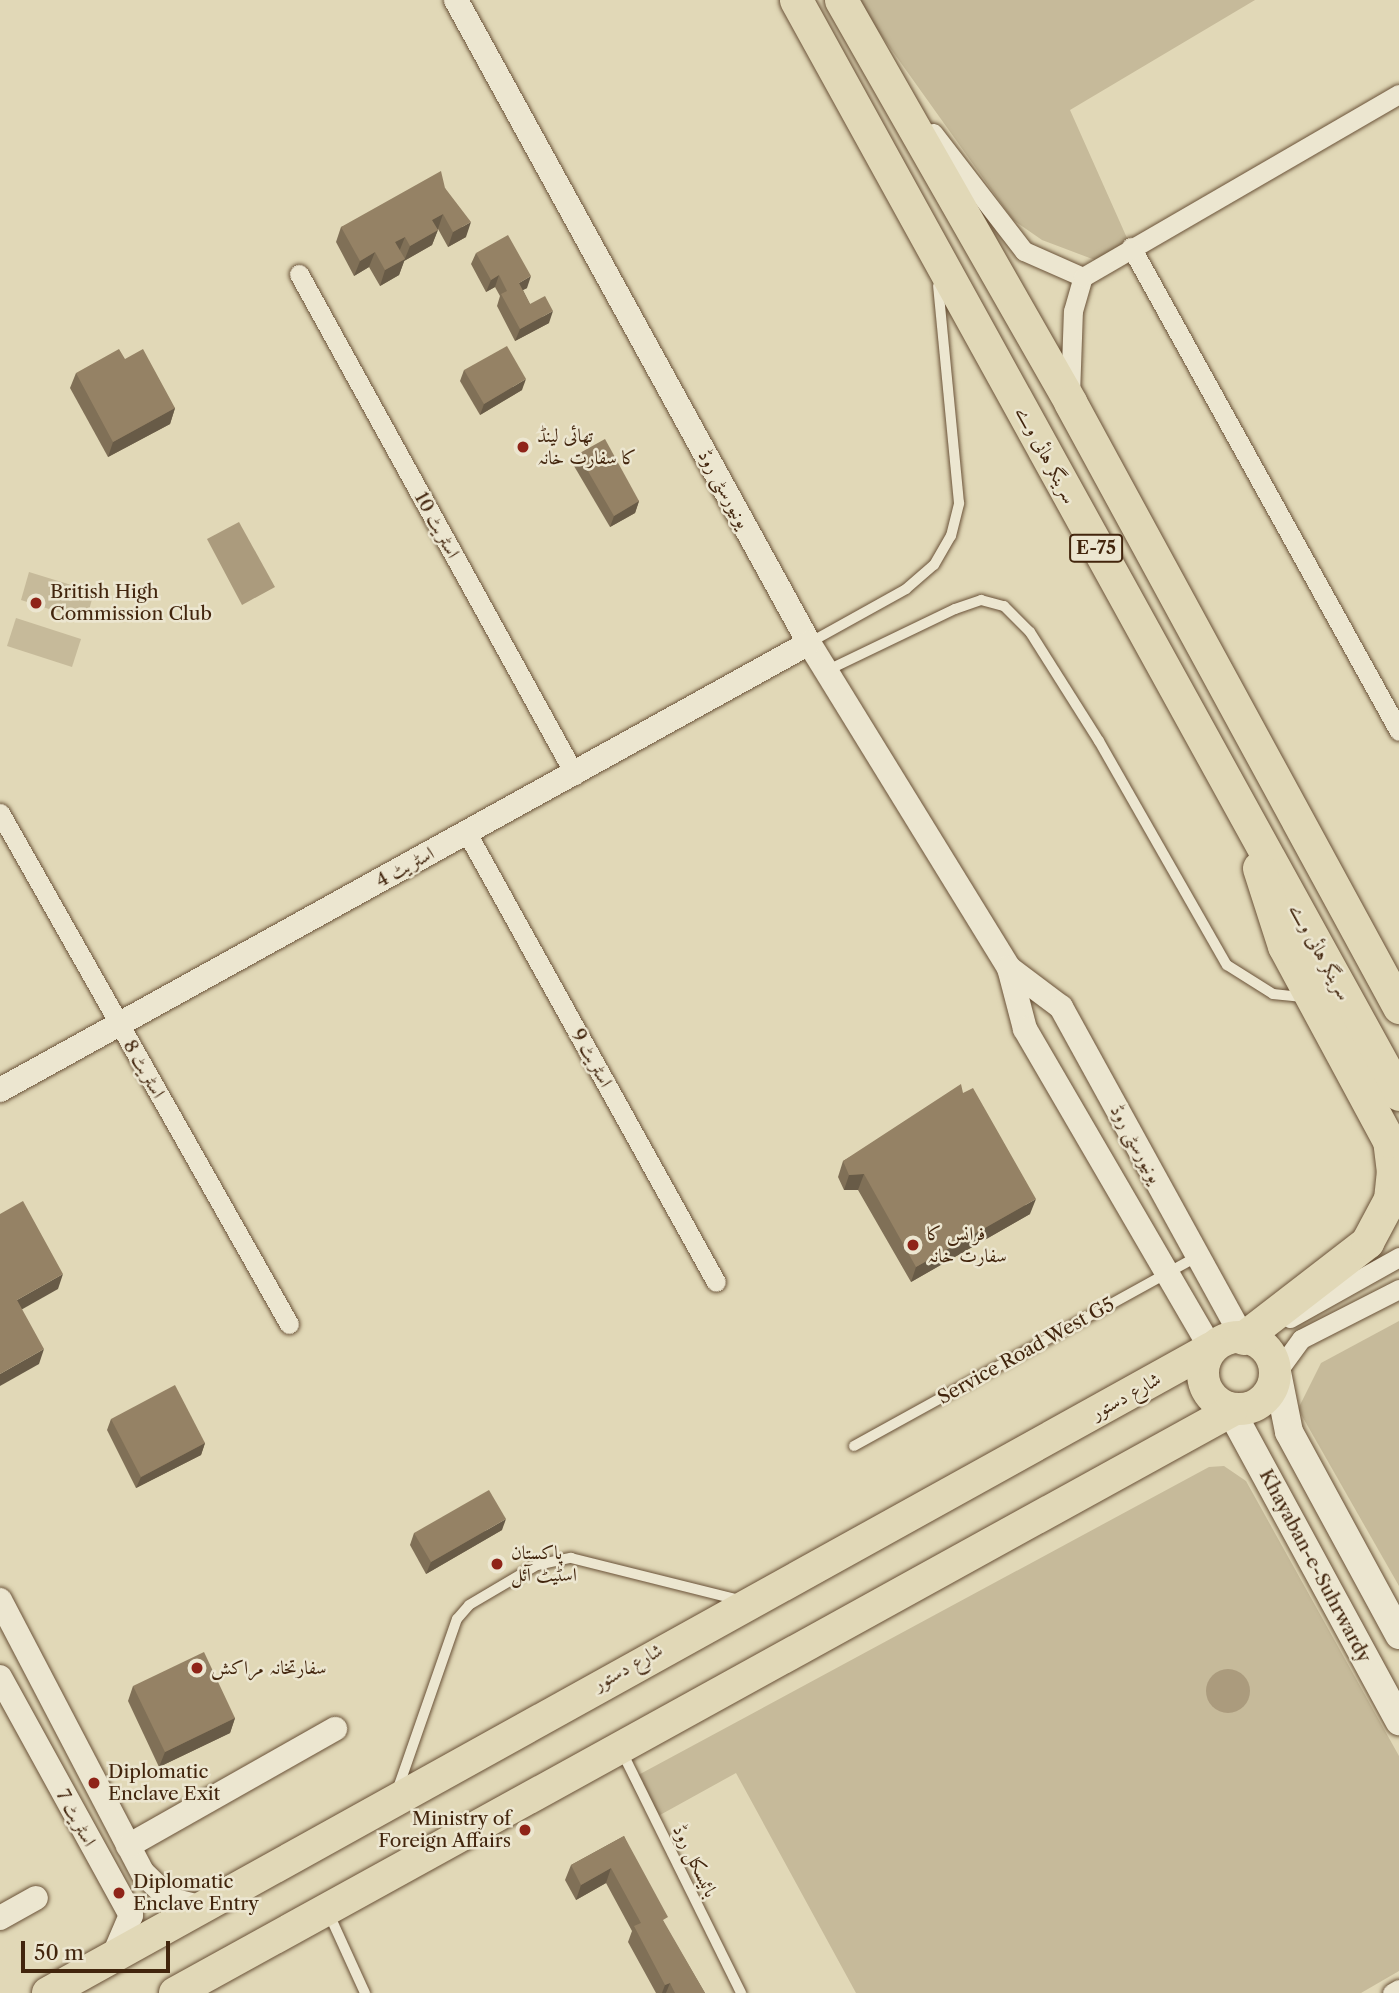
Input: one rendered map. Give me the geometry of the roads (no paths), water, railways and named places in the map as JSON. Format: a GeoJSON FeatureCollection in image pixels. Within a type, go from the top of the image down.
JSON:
{"type":"FeatureCollection","features":[{"type":"Feature","properties":{"kind":"highway","name":"سرینگر ہائی وے"},"geometry":{"type":"LineString","coordinates":[[796,0],[924,227],[1399,1094]]}},
{"type":"Feature","properties":{"kind":"highway","name":"E-75"},"geometry":{"type":"LineString","coordinates":[[844,6],[1070,402],[1399,1007]]}},
{"type":"Feature","properties":{"kind":"highway"},"geometry":{"type":"LineString","coordinates":[[1249,823],[1264,893],[1313,998],[1389,1141],[1390,1199],[1367,1242],[1339,1269],[1249,1340]]}},
{"type":"Feature","properties":{"kind":"main road"},"geometry":{"type":"LineString","coordinates":[[175,1993],[618,1744],[1231,1411],[1268,1395],[1277,1372],[1268,1350],[1249,1340],[1211,1348],[1203,1378],[1217,1404],[1231,1411]]}},
{"type":"Feature","properties":{"kind":"main road","name":"شارع دستور"},"geometry":{"type":"LineString","coordinates":[[48,1993],[747,1601],[1211,1348]]}},
{"type":"Feature","properties":{"kind":"main road","name":"Khayaban-e-Suhrwardy"},"geometry":{"type":"LineString","coordinates":[[1277,1372],[1289,1432],[1399,1635]]}},
{"type":"Feature","properties":{"kind":"main road","name":"Khayaban-e-Suhrwardy"},"geometry":{"type":"LineString","coordinates":[[1231,1411],[1399,1721]]}},
{"type":"Feature","properties":{"kind":"main road"},"geometry":{"type":"LineString","coordinates":[[1281,1504],[1316,1483]]}},
{"type":"Feature","properties":{"kind":"street","name":"یونیورسٹی روڈ"},"geometry":{"type":"LineString","coordinates":[[456,0],[809,643],[1009,968],[1025,1029],[1211,1348]]}},
{"type":"Feature","properties":{"kind":"street"},"geometry":{"type":"LineString","coordinates":[[844,6],[1004,232],[1044,264],[1083,277]]}},
{"type":"Feature","properties":{"kind":"street"},"geometry":{"type":"LineString","coordinates":[[1070,402],[1073,311],[1083,277],[1399,94]]}},
{"type":"Feature","properties":{"kind":"street"},"geometry":{"type":"LineString","coordinates":[[1131,247],[1393,705],[1399,731]]}},
{"type":"Feature","properties":{"kind":"street","name":"اسٹریٹ 10"},"geometry":{"type":"LineString","coordinates":[[299,274],[575,775]]}},
{"type":"Feature","properties":{"kind":"street","name":"اسٹریٹ 4"},"geometry":{"type":"LineString","coordinates":[[0,1090],[575,775],[809,643]]}},
{"type":"Feature","properties":{"kind":"street","name":"اسٹریٹ 8"},"geometry":{"type":"LineString","coordinates":[[0,813],[289,1324]]}},
{"type":"Feature","properties":{"kind":"street","name":"اسٹریٹ 9"},"geometry":{"type":"LineString","coordinates":[[467,833],[716,1282]]}},
{"type":"Feature","properties":{"kind":"street","name":"یونیورسٹی روڈ"},"geometry":{"type":"LineString","coordinates":[[1009,968],[1061,1007],[1198,1256],[1249,1340]]}},
{"type":"Feature","properties":{"kind":"street"},"geometry":{"type":"LineString","coordinates":[[1249,1340],[1399,1257]]}},
{"type":"Feature","properties":{"kind":"street"},"geometry":{"type":"LineString","coordinates":[[1277,1372],[1301,1339],[1399,1289]]}},
{"type":"Feature","properties":{"kind":"street"},"geometry":{"type":"LineString","coordinates":[[0,1600],[128,1846],[152,1886],[171,1900],[202,1908]]}},
{"type":"Feature","properties":{"kind":"street","name":"اسٹریٹ 7"},"geometry":{"type":"LineString","coordinates":[[0,1677],[131,1915],[130,1929],[113,1958]]}},
{"type":"Feature","properties":{"kind":"street"},"geometry":{"type":"LineString","coordinates":[[128,1846],[335,1729]]}},
{"type":"Feature","properties":{"kind":"street"},"geometry":{"type":"LineString","coordinates":[[0,1918],[36,1898]]}},
{"type":"Feature","properties":{"kind":"street"},"geometry":{"type":"LineString","coordinates":[[1392,1993],[1399,1989]]}},
{"type":"Feature","properties":{"kind":"lane"},"geometry":{"type":"LineString","coordinates":[[809,643],[906,589],[934,565],[951,536],[959,503],[947,334],[924,227]]}},
{"type":"Feature","properties":{"kind":"lane"},"geometry":{"type":"LineString","coordinates":[[826,671],[956,609],[981,600],[1004,606],[1030,632],[1099,741],[1227,965],[1273,994],[1313,998]]}},
{"type":"Feature","properties":{"kind":"lane","name":"Service Road West G5"},"geometry":{"type":"LineString","coordinates":[[854,1446],[1198,1256]]}},
{"type":"Feature","properties":{"kind":"lane"},"geometry":{"type":"LineString","coordinates":[[395,1798],[457,1619],[469,1605],[537,1565],[571,1558],[747,1601]]}},
{"type":"Feature","properties":{"kind":"lane","name":"بائیسکل روڈ"},"geometry":{"type":"LineString","coordinates":[[618,1744],[741,1993]]}},
{"type":"Feature","properties":{"kind":"lane"},"geometry":{"type":"LineString","coordinates":[[326,1908],[365,1993]]}},
{"type":"Feature","properties":{"kind":"place","name":"تھائی لینڈ کا سفارت خانہ"},"geometry":{"type":"Point","coordinates":[523,447]}},
{"type":"Feature","properties":{"kind":"place","name":"British High Commission Club"},"geometry":{"type":"Point","coordinates":[36,603]}},
{"type":"Feature","properties":{"kind":"place","name":"فرانس کا سفارت خانہ"},"geometry":{"type":"Point","coordinates":[913,1245]}},
{"type":"Feature","properties":{"kind":"place","name":"پاکستان اسٹیٹ آئل"},"geometry":{"type":"Point","coordinates":[497,1564]}},
{"type":"Feature","properties":{"kind":"place","name":"سفارتخانہ مراکش"},"geometry":{"type":"Point","coordinates":[197,1668]}},
{"type":"Feature","properties":{"kind":"place","name":"Diplomatic Enclave Exit"},"geometry":{"type":"Point","coordinates":[94,1783]}},
{"type":"Feature","properties":{"kind":"place","name":"Ministry of Foreign Affairs"},"geometry":{"type":"Point","coordinates":[525,1830]}},
{"type":"Feature","properties":{"kind":"place","name":"Diplomatic Enclave Entry"},"geometry":{"type":"Point","coordinates":[119,1893]}}]}
